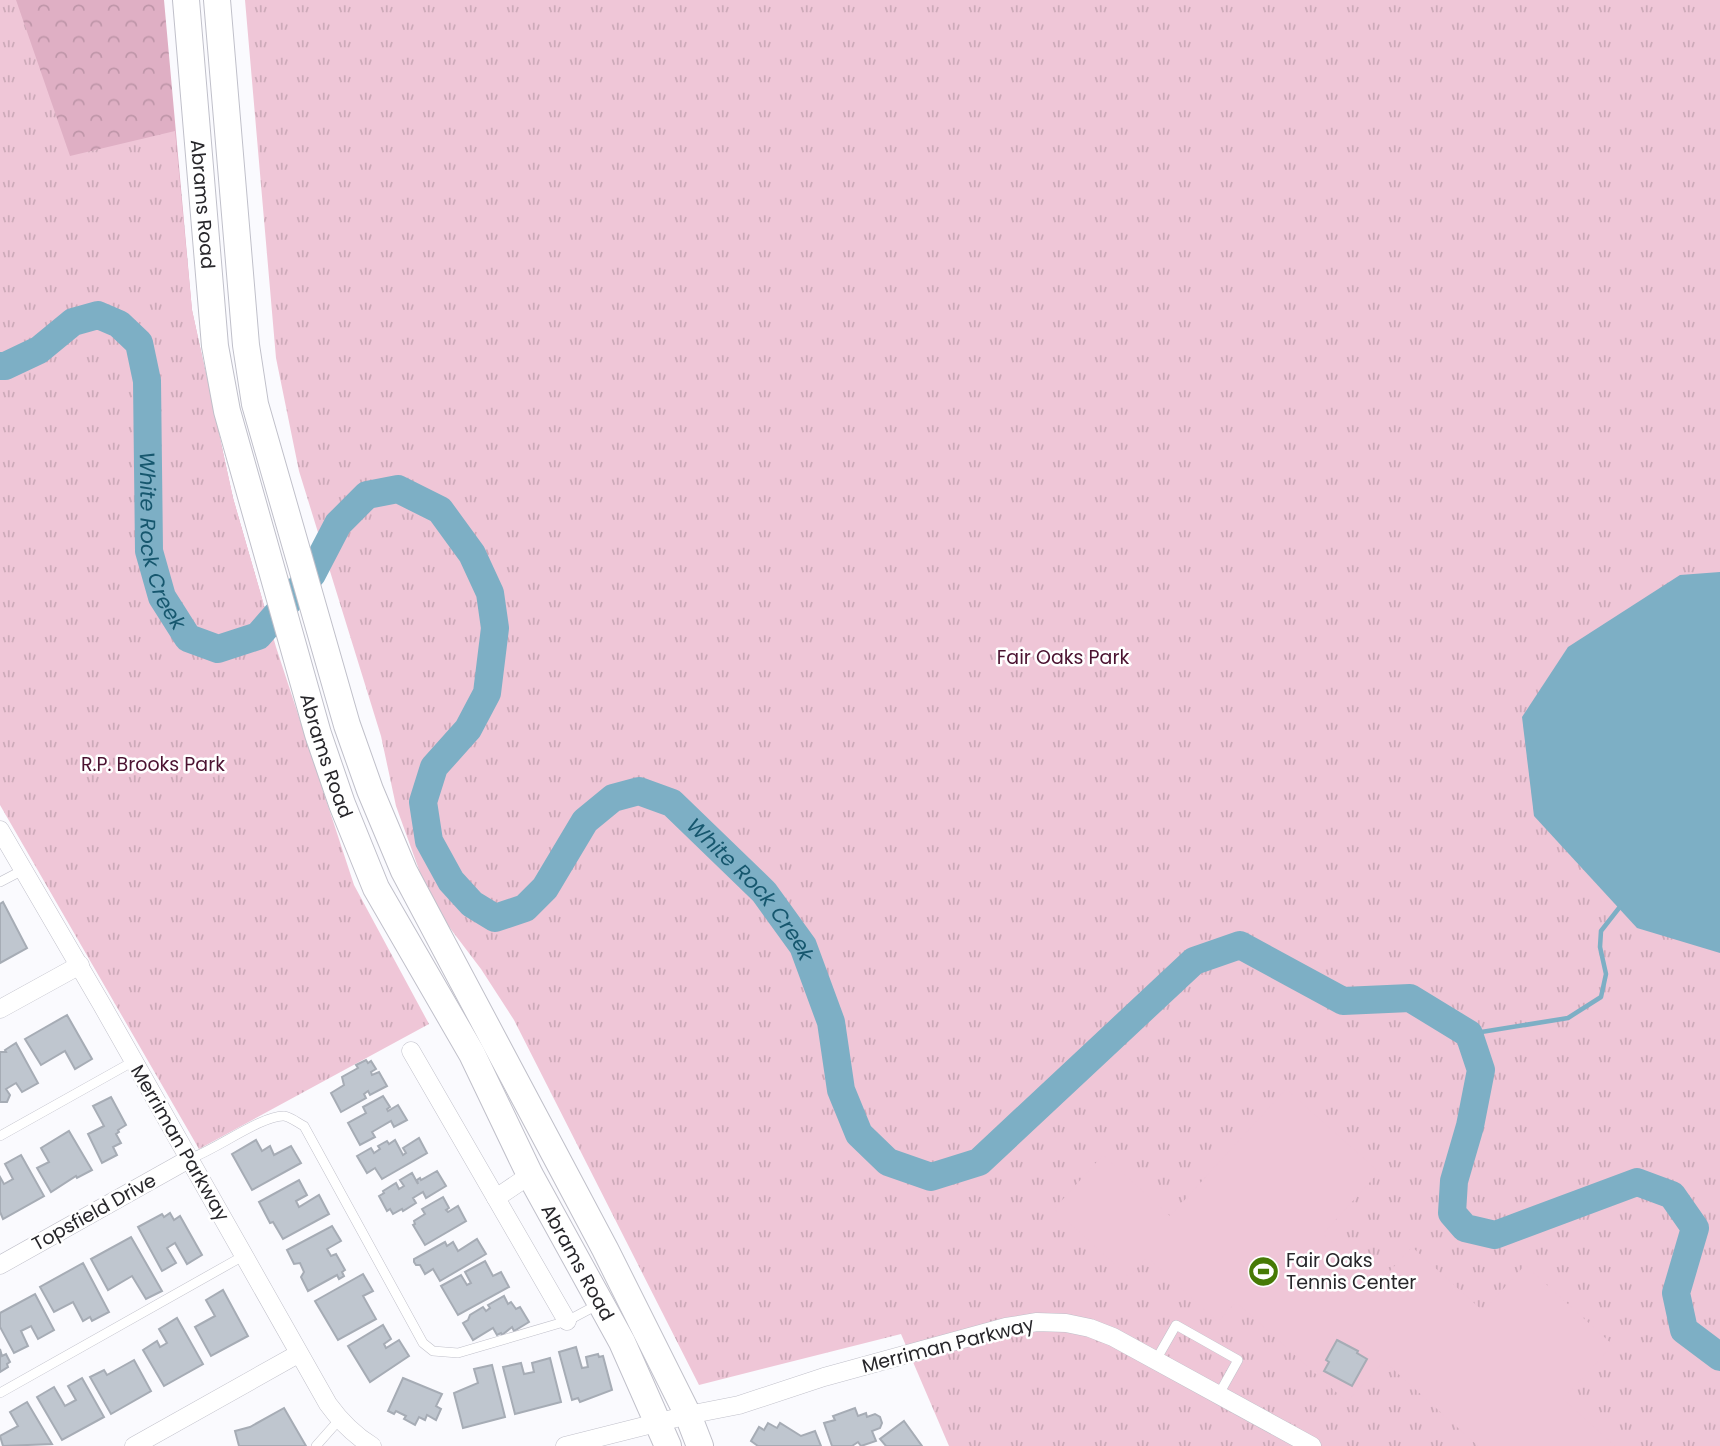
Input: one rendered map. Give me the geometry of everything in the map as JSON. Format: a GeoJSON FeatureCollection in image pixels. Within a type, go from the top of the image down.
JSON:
{"type":"FeatureCollection","features":[{"type":"Feature","properties":{"kind":"main road","name":"Abrams Road"},"geometry":{"type":"LineString","coordinates":[[186,0],[215,346],[226,411],[318,734],[342,804],[376,888],[472,1054],[530,1175],[622,1342],[664,1434]]}},
{"type":"Feature","properties":{"kind":"main road","name":"Abrams Road"},"geometry":{"type":"LineString","coordinates":[[217,0],[244,332],[255,404],[347,725],[370,790],[404,871],[557,1158],[688,1415],[700,1446]]}},
{"type":"Feature","properties":{"kind":"main road"},"geometry":{"type":"LineString","coordinates":[[530,1175],[557,1158]]}},
{"type":"Feature","properties":{"kind":"street","name":"Merriman Parkway"},"geometry":{"type":"LineString","coordinates":[[0,830],[245,1255],[298,1354],[339,1420],[372,1446]]}},
{"type":"Feature","properties":{"kind":"street"},"geometry":{"type":"LineString","coordinates":[[0,1009],[80,965]]}},
{"type":"Feature","properties":{"kind":"street"},"geometry":{"type":"LineString","coordinates":[[411,1051],[567,1321]]}},
{"type":"Feature","properties":{"kind":"street","name":"Topsfield Drive"},"geometry":{"type":"LineString","coordinates":[[0,1265],[189,1159]]}},
{"type":"Feature","properties":{"kind":"street"},"geometry":{"type":"LineString","coordinates":[[496,1198],[530,1175]]}},
{"type":"Feature","properties":{"kind":"street","name":"Merriman Parkway"},"geometry":{"type":"LineString","coordinates":[[575,1445],[664,1434],[688,1415],[751,1402],[848,1370],[1006,1327],[1037,1322],[1066,1323],[1113,1337],[1312,1446]]}},
{"type":"Feature","properties":{"kind":"street"},"geometry":{"type":"LineString","coordinates":[[134,1446],[298,1354]]}},
{"type":"Feature","properties":{"kind":"lane"},"geometry":{"type":"LineString","coordinates":[[0,882],[23,870]]}},
{"type":"Feature","properties":{"kind":"lane"},"geometry":{"type":"LineString","coordinates":[[0,1136],[134,1060]]}},
{"type":"Feature","properties":{"kind":"lane"},"geometry":{"type":"LineString","coordinates":[[189,1159],[204,1154],[271,1118],[286,1116],[304,1126],[423,1343],[433,1351],[458,1353],[567,1321],[600,1304]]}},
{"type":"Feature","properties":{"kind":"lane"},"geometry":{"type":"LineString","coordinates":[[0,1393],[245,1255]]}},
{"type":"Feature","properties":{"kind":"lane"},"geometry":{"type":"LineString","coordinates":[[1156,1360],[1176,1325],[1238,1360],[1219,1394]]}},
{"type":"Feature","properties":{"kind":"lane"},"geometry":{"type":"LineString","coordinates":[[316,1446],[339,1420]]}},
{"type":"Feature","properties":{"kind":"green space"},"geometry":{"type":"Polygon","coordinates":[[[0,0],[164,0],[192,310],[233,498],[265,609],[0,0]]]}},
{"type":"Feature","properties":{"kind":"green space","name":"R.P. Brooks Park"},"geometry":{"type":"Polygon","coordinates":[[[0,0],[16,0],[70,156],[175,131],[192,310],[233,498],[276,647],[354,885],[429,1024],[199,1149],[0,805],[0,0]]]}},
{"type":"Feature","properties":{"kind":"green space","name":"Fair Oaks Park"},"geometry":{"type":"Polygon","coordinates":[[[245,0],[1720,0],[1720,1446],[949,1446],[901,1334],[699,1385],[514,1020],[481,969],[431,903],[396,806],[381,736],[299,471],[276,358],[245,0]]]}},
{"type":"Feature","properties":{"kind":"green space","name":"Fair Oaks Tennis Center"},"geometry":{"type":"Polygon","coordinates":[[[1286,1089],[1379,1172],[1323,1234],[1378,1284],[1412,1247],[1483,1311],[1525,1265],[1613,1345],[1563,1399],[1615,1446],[1478,1446],[1384,1361],[1347,1402],[1236,1302],[1218,1322],[1147,1257],[1129,1277],[1054,1209],[1103,1155],[1170,1216],[1286,1089]]]}},
{"type":"Feature","properties":{"kind":"water"},"geometry":{"type":"Polygon","coordinates":[[[1720,572],[1720,953],[1637,928],[1534,816],[1522,717],[1568,647],[1680,575],[1720,572]]]}},
{"type":"Feature","properties":{"kind":"building"},"geometry":{"type":"Polygon","coordinates":[[[3,902],[27,948],[0,963],[0,904],[3,902]]]}},
{"type":"Feature","properties":{"kind":"building"},"geometry":{"type":"Polygon","coordinates":[[[67,1015],[92,1059],[75,1069],[65,1051],[41,1065],[25,1039],[67,1015]]]}},
{"type":"Feature","properties":{"kind":"building"},"geometry":{"type":"Polygon","coordinates":[[[16,1043],[38,1083],[22,1092],[16,1083],[6,1089],[10,1095],[7,1102],[0,1102],[0,1052],[6,1052],[5,1050],[16,1043]]]}},
{"type":"Feature","properties":{"kind":"building"},"geometry":{"type":"Polygon","coordinates":[[[366,1060],[368,1063],[371,1061],[376,1069],[371,1072],[372,1075],[379,1072],[387,1086],[370,1095],[368,1091],[364,1094],[366,1098],[341,1112],[331,1093],[344,1085],[342,1077],[366,1060]]]}},
{"type":"Feature","properties":{"kind":"building"},"geometry":{"type":"Polygon","coordinates":[[[383,1096],[390,1107],[388,1111],[398,1105],[407,1120],[394,1127],[391,1121],[372,1132],[375,1137],[360,1145],[348,1123],[366,1113],[363,1107],[383,1096]]]}},
{"type":"Feature","properties":{"kind":"building"},"geometry":{"type":"Polygon","coordinates":[[[111,1097],[126,1125],[116,1134],[121,1143],[113,1147],[117,1155],[102,1163],[88,1134],[104,1126],[93,1106],[111,1097]]]}},
{"type":"Feature","properties":{"kind":"building"},"geometry":{"type":"Polygon","coordinates":[[[69,1131],[92,1170],[77,1178],[76,1176],[51,1192],[37,1168],[49,1162],[41,1148],[69,1131]]]}},
{"type":"Feature","properties":{"kind":"building"},"geometry":{"type":"Polygon","coordinates":[[[419,1138],[427,1153],[382,1179],[375,1168],[367,1173],[357,1156],[371,1148],[374,1153],[380,1149],[378,1146],[395,1140],[403,1155],[406,1153],[403,1148],[419,1138]]]}},
{"type":"Feature","properties":{"kind":"building"},"geometry":{"type":"Polygon","coordinates":[[[256,1140],[262,1151],[270,1146],[274,1155],[291,1146],[301,1163],[252,1190],[232,1154],[256,1140]]]}},
{"type":"Feature","properties":{"kind":"building"},"geometry":{"type":"Polygon","coordinates":[[[21,1155],[44,1196],[3,1219],[0,1212],[0,1177],[4,1184],[13,1179],[5,1164],[21,1155]]]}},
{"type":"Feature","properties":{"kind":"building"},"geometry":{"type":"Polygon","coordinates":[[[437,1171],[446,1186],[426,1198],[423,1192],[413,1198],[416,1203],[403,1211],[402,1209],[393,1214],[390,1209],[387,1211],[379,1196],[383,1191],[396,1183],[399,1189],[404,1186],[400,1180],[412,1173],[418,1184],[417,1180],[437,1171]]]}},
{"type":"Feature","properties":{"kind":"building"},"geometry":{"type":"Polygon","coordinates":[[[299,1180],[307,1195],[296,1201],[299,1207],[319,1195],[329,1214],[283,1239],[273,1222],[270,1223],[259,1202],[299,1180]]]}},
{"type":"Feature","properties":{"kind":"building"},"geometry":{"type":"Polygon","coordinates":[[[443,1197],[449,1208],[446,1210],[448,1212],[458,1206],[466,1221],[425,1245],[413,1225],[414,1221],[425,1214],[422,1209],[443,1197]]]}},
{"type":"Feature","properties":{"kind":"building"},"geometry":{"type":"Polygon","coordinates":[[[170,1213],[174,1220],[180,1216],[202,1255],[187,1264],[175,1243],[167,1248],[176,1263],[162,1271],[138,1227],[162,1214],[164,1217],[170,1213]]]}},
{"type":"Feature","properties":{"kind":"building"},"geometry":{"type":"Polygon","coordinates":[[[332,1226],[341,1241],[327,1249],[331,1256],[336,1254],[345,1270],[342,1272],[344,1276],[339,1279],[337,1275],[308,1291],[301,1277],[304,1272],[300,1263],[294,1264],[287,1250],[332,1226]]]}},
{"type":"Feature","properties":{"kind":"building"},"geometry":{"type":"Polygon","coordinates":[[[131,1237],[162,1291],[146,1299],[132,1276],[108,1290],[91,1259],[131,1237]]]}},
{"type":"Feature","properties":{"kind":"building"},"geometry":{"type":"Polygon","coordinates":[[[477,1239],[486,1254],[440,1281],[433,1269],[425,1274],[420,1265],[414,1262],[414,1259],[445,1242],[447,1246],[453,1242],[458,1251],[477,1239]]]}},
{"type":"Feature","properties":{"kind":"building"},"geometry":{"type":"Polygon","coordinates":[[[485,1261],[493,1276],[501,1272],[509,1287],[458,1315],[441,1286],[461,1275],[467,1285],[471,1283],[465,1272],[485,1261]]]}},
{"type":"Feature","properties":{"kind":"building"},"geometry":{"type":"Polygon","coordinates":[[[83,1263],[109,1312],[92,1321],[90,1317],[83,1321],[73,1302],[54,1312],[40,1287],[83,1263]]]}},
{"type":"Feature","properties":{"kind":"building"},"geometry":{"type":"Polygon","coordinates":[[[363,1274],[373,1291],[363,1296],[376,1319],[338,1340],[315,1301],[363,1274]]]}},
{"type":"Feature","properties":{"kind":"building"},"geometry":{"type":"Polygon","coordinates":[[[223,1290],[248,1336],[211,1356],[195,1327],[215,1316],[206,1300],[223,1290]]]}},
{"type":"Feature","properties":{"kind":"building"},"geometry":{"type":"Polygon","coordinates":[[[35,1294],[54,1330],[38,1339],[31,1326],[21,1331],[28,1346],[14,1353],[0,1327],[0,1313],[35,1294]]]}},
{"type":"Feature","properties":{"kind":"building"},"geometry":{"type":"Polygon","coordinates":[[[504,1296],[508,1304],[511,1302],[516,1309],[520,1307],[529,1322],[514,1331],[512,1327],[502,1335],[497,1335],[493,1328],[473,1340],[463,1323],[470,1315],[483,1307],[486,1311],[490,1308],[488,1305],[504,1296]]]}},
{"type":"Feature","properties":{"kind":"building"},"geometry":{"type":"Polygon","coordinates":[[[177,1318],[203,1364],[164,1386],[143,1350],[157,1341],[160,1347],[167,1343],[159,1329],[177,1318]]]}},
{"type":"Feature","properties":{"kind":"building"},"geometry":{"type":"Polygon","coordinates":[[[383,1325],[391,1339],[384,1344],[386,1348],[399,1340],[409,1356],[370,1382],[348,1346],[383,1325]]]}},
{"type":"Feature","properties":{"kind":"building"},"geometry":{"type":"Polygon","coordinates":[[[1337,1340],[1367,1359],[1352,1386],[1324,1371],[1329,1362],[1326,1360],[1337,1340]]]}},
{"type":"Feature","properties":{"kind":"building"},"geometry":{"type":"Polygon","coordinates":[[[576,1347],[582,1368],[588,1367],[586,1357],[598,1354],[599,1357],[603,1356],[612,1390],[580,1402],[578,1398],[572,1400],[559,1352],[576,1347]]]}},
{"type":"Feature","properties":{"kind":"building"},"geometry":{"type":"Polygon","coordinates":[[[0,1349],[2,1356],[6,1354],[10,1362],[8,1367],[0,1372],[0,1349]]]}},
{"type":"Feature","properties":{"kind":"building"},"geometry":{"type":"Polygon","coordinates":[[[550,1358],[561,1402],[515,1414],[503,1367],[521,1363],[524,1374],[534,1372],[532,1363],[550,1358]]]}},
{"type":"Feature","properties":{"kind":"building"},"geometry":{"type":"Polygon","coordinates":[[[134,1360],[151,1391],[111,1414],[90,1377],[104,1370],[107,1375],[134,1360]]]}},
{"type":"Feature","properties":{"kind":"building"},"geometry":{"type":"Polygon","coordinates":[[[492,1365],[505,1417],[463,1428],[454,1393],[478,1383],[474,1369],[492,1365]]]}},
{"type":"Feature","properties":{"kind":"building"},"geometry":{"type":"Polygon","coordinates":[[[82,1378],[104,1417],[62,1440],[37,1397],[54,1387],[65,1406],[76,1400],[68,1386],[82,1378]]]}},
{"type":"Feature","properties":{"kind":"building"},"geometry":{"type":"Polygon","coordinates":[[[403,1378],[442,1394],[436,1406],[441,1409],[436,1420],[427,1415],[425,1420],[419,1417],[415,1425],[404,1419],[406,1416],[396,1411],[394,1414],[388,1411],[403,1378]]]}},
{"type":"Feature","properties":{"kind":"building"},"geometry":{"type":"Polygon","coordinates":[[[27,1402],[52,1444],[3,1446],[0,1436],[18,1426],[10,1412],[27,1402]]]}},
{"type":"Feature","properties":{"kind":"building"},"geometry":{"type":"Polygon","coordinates":[[[284,1408],[306,1446],[239,1446],[235,1431],[250,1427],[284,1408]]]}},
{"type":"Feature","properties":{"kind":"building"},"geometry":{"type":"Polygon","coordinates":[[[855,1408],[858,1416],[866,1413],[867,1417],[875,1414],[880,1417],[880,1428],[872,1431],[876,1441],[861,1446],[858,1442],[852,1446],[832,1446],[824,1423],[835,1420],[833,1416],[855,1408]]]}},
{"type":"Feature","properties":{"kind":"building"},"geometry":{"type":"Polygon","coordinates":[[[904,1421],[922,1446],[886,1446],[880,1439],[904,1421]]]}},
{"type":"Feature","properties":{"kind":"building"},"geometry":{"type":"Polygon","coordinates":[[[768,1423],[777,1428],[780,1423],[801,1436],[815,1431],[821,1446],[758,1446],[751,1441],[759,1427],[764,1430],[768,1423]]]}},
{"type":"Feature","properties":{"kind":"waterway","name":"White Rock Creek"},"geometry":{"type":"LineString","coordinates":[[0,366],[39,350],[73,322],[98,315],[119,324],[139,343],[147,381],[149,551],[162,597],[188,638],[218,649],[258,636],[312,574],[338,524],[367,495],[398,489],[440,510],[472,554],[490,593],[495,628],[487,693],[468,729],[434,767],[423,802],[429,841],[451,881],[472,904],[495,918],[525,908],[545,888],[585,821],[613,798],[639,791],[672,803],[764,892],[803,946],[831,1022],[841,1090],[859,1134],[888,1162],[931,1177],[979,1162],[1194,961],[1240,945],[1343,1001],[1410,998],[1469,1034],[1481,1070],[1470,1126],[1454,1181],[1452,1213],[1465,1228],[1495,1235],[1637,1182],[1672,1195],[1695,1228],[1676,1293],[1684,1330],[1720,1357]]}},
{"type":"Feature","properties":{"kind":"waterway"},"geometry":{"type":"LineString","coordinates":[[1469,1034],[1568,1018],[1601,997],[1606,974],[1600,947],[1601,931],[1619,908]]}},
{"type":"Feature","properties":{"kind":"place","name":"Fair Oaks Tennis Center"},"geometry":{"type":"Point","coordinates":[1263,1271]}}]}
